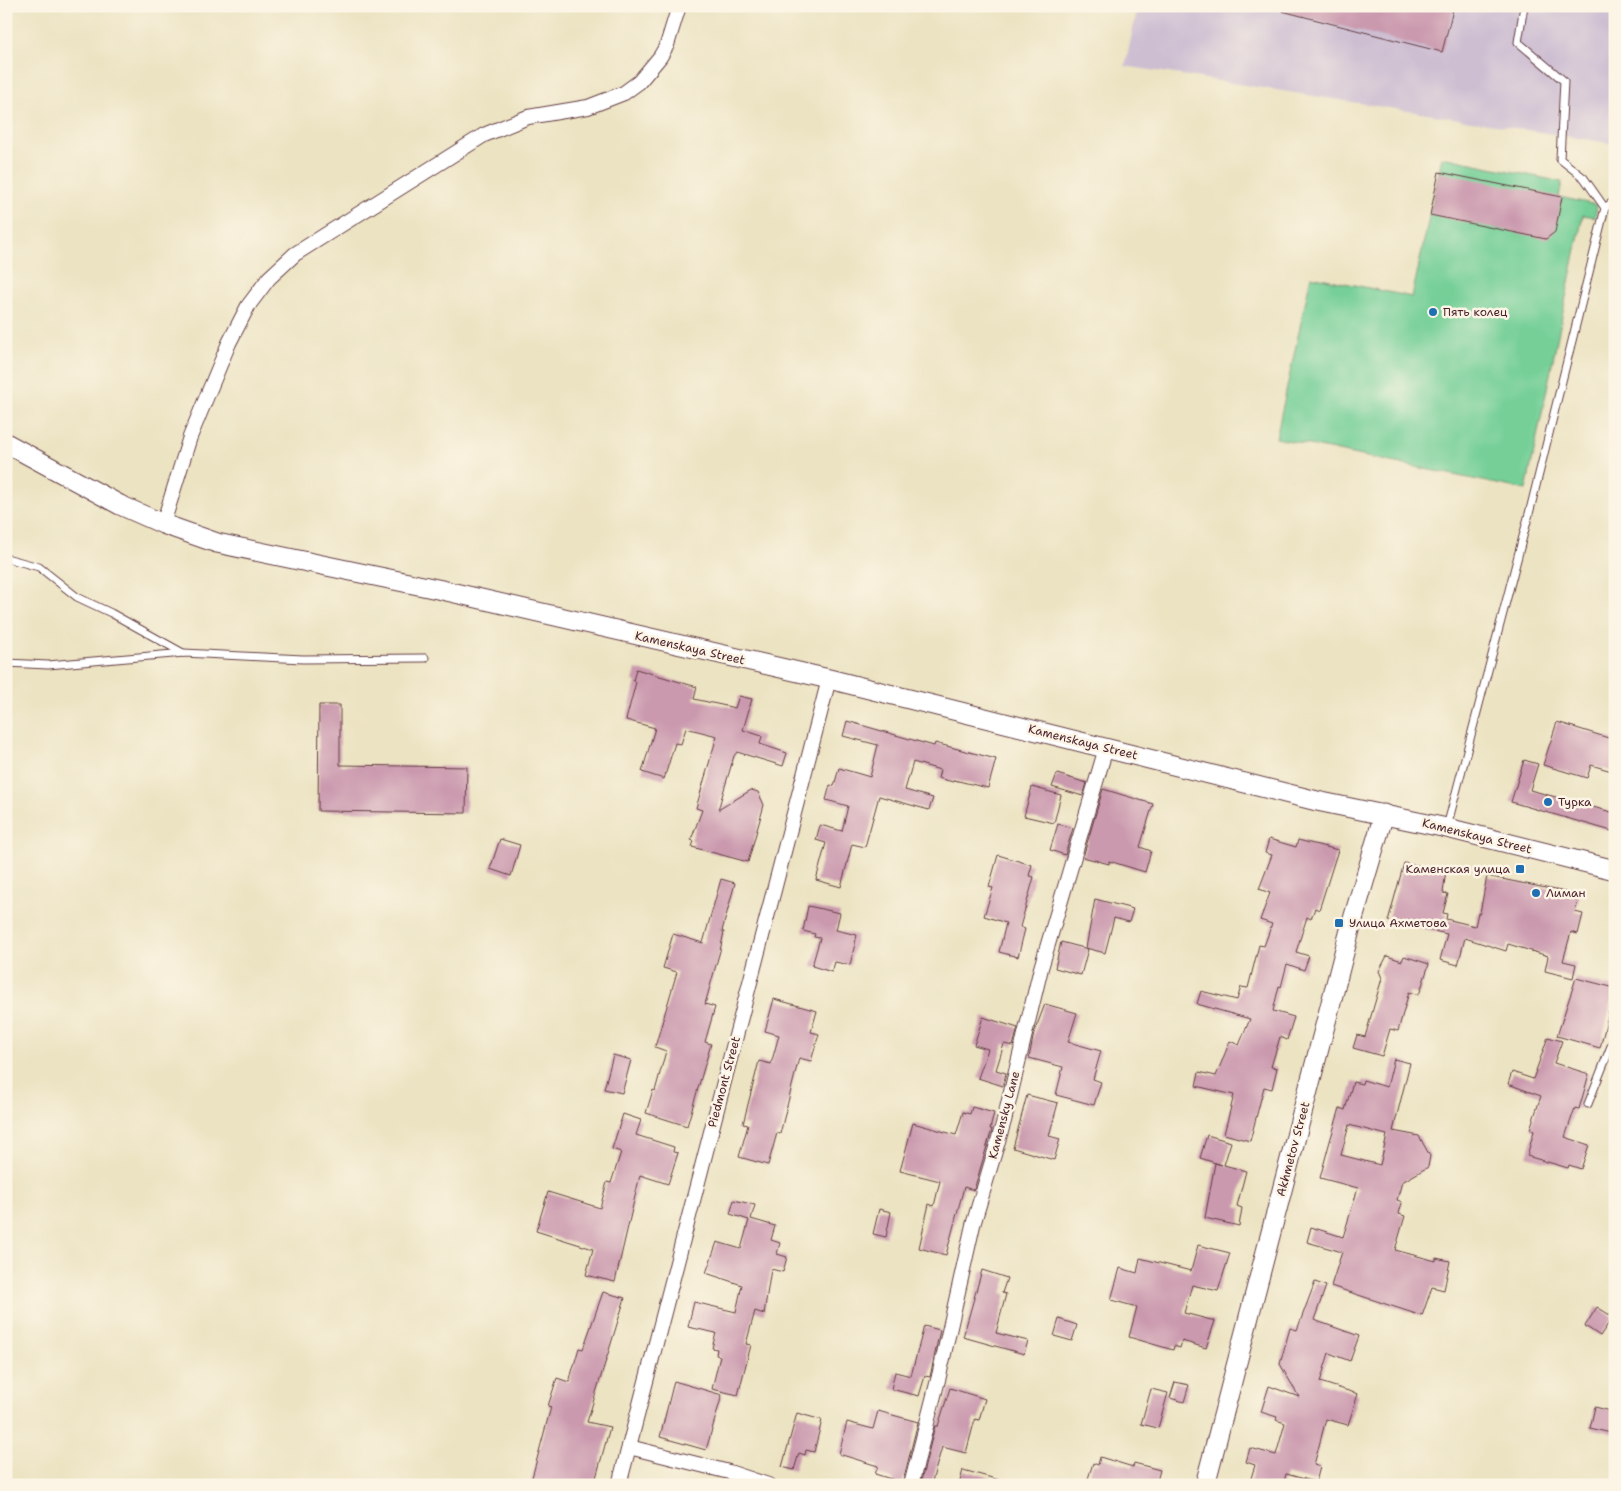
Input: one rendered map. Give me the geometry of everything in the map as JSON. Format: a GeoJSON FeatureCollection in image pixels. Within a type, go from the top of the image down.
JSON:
{"type":"FeatureCollection","features":[{"type":"Feature","properties":{"kind":"street"},"geometry":{"type":"LineString","coordinates":[[163,524],[190,437],[228,342],[248,306],[268,278],[295,254],[484,134],[528,117],[588,107],[624,93],[639,82],[660,57],[667,44],[679,6]]}},
{"type":"Feature","properties":{"kind":"street","name":"Kamenskaya Street"},"geometry":{"type":"LineString","coordinates":[[6,442],[92,492],[163,524],[200,538],[245,550],[442,590],[830,680],[1317,801],[1446,828],[1615,870]]}},
{"type":"Feature","properties":{"kind":"street","name":"Piedmont Street"},"geometry":{"type":"LineString","coordinates":[[619,1485],[830,680]]}},
{"type":"Feature","properties":{"kind":"street","name":"Kamensky Lane"},"geometry":{"type":"LineString","coordinates":[[910,1485],[939,1376],[973,1225],[1004,1121],[1041,968],[1106,748]]}},
{"type":"Feature","properties":{"kind":"street","name":"Akhmetov Street"},"geometry":{"type":"LineString","coordinates":[[1204,1485],[1351,926],[1384,814]]}},
{"type":"Feature","properties":{"kind":"street"},"geometry":{"type":"LineString","coordinates":[[629,1447],[729,1472],[768,1485]]}},
{"type":"Feature","properties":{"kind":"lane"},"geometry":{"type":"LineString","coordinates":[[1524,6],[1518,42],[1564,81],[1560,159],[1584,178],[1605,208]]}},
{"type":"Feature","properties":{"kind":"lane"},"geometry":{"type":"LineString","coordinates":[[1446,828],[1531,506],[1605,208],[1615,200]]}},
{"type":"Feature","properties":{"kind":"lane"},"geometry":{"type":"LineString","coordinates":[[6,558],[38,567],[77,598],[111,613],[184,653]]}},
{"type":"Feature","properties":{"kind":"lane"},"geometry":{"type":"LineString","coordinates":[[6,664],[48,665],[184,653],[303,659],[425,658]]}},
{"type":"Feature","properties":{"kind":"lane"},"geometry":{"type":"LineString","coordinates":[[1588,1104],[1615,1036]]}},
{"type":"Feature","properties":{"kind":"shaded area"},"geometry":{"type":"Polygon","coordinates":[[[1138,6],[1615,6],[1615,144],[1125,66],[1138,6]]]}},
{"type":"Feature","properties":{"kind":"green space","name":"Пять колец"},"geometry":{"type":"Polygon","coordinates":[[[1442,157],[1562,182],[1559,197],[1597,205],[1595,217],[1583,215],[1526,490],[1276,438],[1311,276],[1412,297],[1442,157]]]}},
{"type":"Feature","properties":{"kind":"building"},"geometry":{"type":"Polygon","coordinates":[[[1283,6],[1454,6],[1442,52],[1282,11],[1283,6]]]}},
{"type":"Feature","properties":{"kind":"building"},"geometry":{"type":"Polygon","coordinates":[[[1439,172],[1562,197],[1555,232],[1546,239],[1430,215],[1439,172]]]}},
{"type":"Feature","properties":{"kind":"building"},"geometry":{"type":"Polygon","coordinates":[[[636,669],[697,687],[694,699],[735,708],[739,696],[752,699],[743,730],[762,736],[760,744],[787,753],[783,766],[737,752],[734,756],[718,810],[751,790],[758,792],[764,805],[748,862],[692,847],[694,841],[691,840],[702,810],[696,808],[717,736],[686,728],[681,744],[675,743],[664,779],[642,772],[655,728],[626,720],[636,682],[633,681],[636,669]]]}},
{"type":"Feature","properties":{"kind":"building"},"geometry":{"type":"Polygon","coordinates":[[[319,705],[340,705],[340,765],[467,767],[466,813],[318,811],[319,705]]]}},
{"type":"Feature","properties":{"kind":"building"},"geometry":{"type":"Polygon","coordinates":[[[847,721],[934,746],[935,743],[996,759],[988,788],[938,778],[940,770],[913,762],[905,790],[933,798],[929,810],[879,796],[865,847],[852,844],[841,887],[816,880],[826,843],[816,840],[820,825],[842,831],[848,806],[826,800],[830,785],[834,786],[839,768],[870,777],[878,745],[843,736],[847,721]]]}},
{"type":"Feature","properties":{"kind":"building"},"geometry":{"type":"Polygon","coordinates":[[[1557,722],[1615,740],[1615,772],[1591,765],[1587,778],[1543,765],[1557,722]]]}},
{"type":"Feature","properties":{"kind":"building"},"geometry":{"type":"Polygon","coordinates":[[[1524,760],[1538,764],[1530,790],[1615,813],[1615,832],[1511,802],[1524,760]]]}},
{"type":"Feature","properties":{"kind":"building"},"geometry":{"type":"Polygon","coordinates":[[[1057,774],[1087,783],[1083,796],[1052,787],[1057,774]]]}},
{"type":"Feature","properties":{"kind":"building"},"geometry":{"type":"Polygon","coordinates":[[[1032,787],[1061,795],[1054,823],[1024,816],[1032,787]]]}},
{"type":"Feature","properties":{"kind":"building"},"geometry":{"type":"Polygon","coordinates":[[[1103,789],[1153,804],[1140,847],[1151,851],[1145,872],[1109,861],[1109,864],[1083,857],[1103,789]]]}},
{"type":"Feature","properties":{"kind":"building"},"geometry":{"type":"Polygon","coordinates":[[[1058,824],[1073,828],[1065,855],[1050,850],[1058,824]]]}},
{"type":"Feature","properties":{"kind":"building"},"geometry":{"type":"Polygon","coordinates":[[[500,839],[520,845],[511,876],[490,869],[500,839]]]}},
{"type":"Feature","properties":{"kind":"building"},"geometry":{"type":"Polygon","coordinates":[[[1269,839],[1296,847],[1298,840],[1338,850],[1319,910],[1315,908],[1311,919],[1307,917],[1296,952],[1309,956],[1304,970],[1287,964],[1281,987],[1279,986],[1273,1011],[1294,1017],[1287,1040],[1280,1037],[1271,1067],[1277,1068],[1272,1089],[1264,1087],[1250,1141],[1224,1134],[1234,1095],[1196,1086],[1199,1072],[1216,1076],[1230,1041],[1239,1045],[1250,1019],[1197,1004],[1201,991],[1237,1000],[1241,987],[1248,988],[1259,945],[1264,946],[1272,924],[1260,920],[1270,893],[1259,889],[1272,855],[1265,853],[1269,839]]]}},
{"type":"Feature","properties":{"kind":"building"},"geometry":{"type":"Polygon","coordinates":[[[998,855],[1032,865],[1029,876],[1034,877],[1020,927],[1025,929],[1018,957],[999,952],[1006,923],[984,916],[993,888],[989,887],[998,855]]]}},
{"type":"Feature","properties":{"kind":"building"},"geometry":{"type":"Polygon","coordinates":[[[1404,863],[1446,870],[1443,893],[1448,894],[1443,913],[1447,914],[1446,919],[1475,926],[1478,913],[1480,913],[1487,876],[1580,895],[1575,912],[1583,914],[1578,934],[1571,932],[1563,961],[1576,964],[1573,978],[1545,971],[1548,956],[1508,944],[1506,951],[1465,938],[1458,965],[1440,960],[1447,934],[1388,921],[1404,863]]]}},
{"type":"Feature","properties":{"kind":"building"},"geometry":{"type":"Polygon","coordinates":[[[721,879],[735,883],[722,931],[724,932],[720,951],[705,1004],[715,1007],[705,1042],[711,1044],[687,1126],[646,1113],[653,1090],[655,1091],[666,1051],[655,1047],[677,972],[663,968],[673,934],[703,943],[721,879]]]}},
{"type":"Feature","properties":{"kind":"building"},"geometry":{"type":"Polygon","coordinates":[[[1095,899],[1133,909],[1129,922],[1114,918],[1105,953],[1086,948],[1095,899]]]}},
{"type":"Feature","properties":{"kind":"building"},"geometry":{"type":"Polygon","coordinates":[[[808,906],[840,913],[836,930],[857,935],[850,965],[835,962],[832,972],[812,966],[820,938],[814,937],[815,934],[803,931],[808,906]]]}},
{"type":"Feature","properties":{"kind":"building"},"geometry":{"type":"Polygon","coordinates":[[[1061,942],[1088,949],[1081,975],[1055,968],[1061,942]]]}},
{"type":"Feature","properties":{"kind":"building"},"geometry":{"type":"Polygon","coordinates":[[[1387,956],[1402,961],[1404,956],[1429,964],[1419,995],[1409,992],[1398,1031],[1390,1029],[1382,1056],[1353,1048],[1357,1035],[1365,1037],[1382,978],[1379,971],[1387,956]]]}},
{"type":"Feature","properties":{"kind":"building"},"geometry":{"type":"Polygon","coordinates":[[[1576,978],[1615,988],[1600,1048],[1557,1036],[1576,978]]]}},
{"type":"Feature","properties":{"kind":"building"},"geometry":{"type":"Polygon","coordinates":[[[774,999],[817,1011],[811,1032],[819,1034],[811,1061],[799,1058],[780,1134],[777,1133],[768,1165],[739,1157],[748,1125],[743,1124],[759,1061],[771,1064],[779,1035],[765,1031],[774,999]]]}},
{"type":"Feature","properties":{"kind":"building"},"geometry":{"type":"Polygon","coordinates":[[[1045,1004],[1077,1013],[1068,1042],[1101,1051],[1093,1079],[1101,1082],[1094,1105],[1056,1095],[1063,1067],[1029,1058],[1034,1033],[1045,1004]]]}},
{"type":"Feature","properties":{"kind":"building"},"geometry":{"type":"Polygon","coordinates":[[[983,1017],[1018,1028],[1013,1046],[1004,1044],[996,1070],[1006,1073],[1003,1086],[978,1078],[988,1049],[974,1045],[983,1017]]]}},
{"type":"Feature","properties":{"kind":"building"},"geometry":{"type":"Polygon","coordinates":[[[1548,1037],[1562,1041],[1554,1063],[1589,1074],[1579,1109],[1575,1108],[1565,1137],[1589,1145],[1581,1169],[1569,1165],[1568,1168],[1527,1156],[1534,1131],[1530,1129],[1541,1096],[1508,1084],[1512,1072],[1533,1079],[1548,1037]]]}},
{"type":"Feature","properties":{"kind":"building"},"geometry":{"type":"Polygon","coordinates":[[[613,1055],[631,1060],[622,1093],[604,1089],[613,1055]]]}},
{"type":"Feature","properties":{"kind":"building"},"geometry":{"type":"Polygon","coordinates":[[[1394,1059],[1410,1063],[1393,1131],[1419,1136],[1430,1156],[1428,1167],[1402,1182],[1397,1200],[1402,1202],[1399,1214],[1405,1216],[1395,1250],[1436,1261],[1436,1258],[1450,1261],[1444,1290],[1432,1287],[1422,1316],[1331,1286],[1342,1252],[1307,1242],[1311,1227],[1343,1237],[1358,1188],[1320,1178],[1340,1108],[1345,1110],[1353,1082],[1362,1084],[1363,1080],[1387,1087],[1394,1059]],[[1349,1125],[1341,1155],[1380,1165],[1387,1135],[1349,1125]]]}},
{"type":"Feature","properties":{"kind":"building"},"geometry":{"type":"Polygon","coordinates":[[[1027,1095],[1058,1103],[1049,1136],[1060,1139],[1054,1160],[1013,1148],[1027,1095]]]}},
{"type":"Feature","properties":{"kind":"building"},"geometry":{"type":"Polygon","coordinates":[[[972,1107],[994,1113],[990,1129],[992,1129],[974,1190],[964,1187],[946,1255],[919,1248],[929,1204],[934,1206],[940,1181],[900,1171],[913,1123],[956,1135],[963,1112],[970,1114],[972,1107]]]}},
{"type":"Feature","properties":{"kind":"building"},"geometry":{"type":"Polygon","coordinates":[[[623,1114],[641,1120],[636,1135],[674,1147],[673,1152],[678,1153],[668,1184],[640,1175],[615,1282],[586,1275],[593,1249],[536,1231],[548,1192],[600,1208],[607,1182],[611,1183],[621,1152],[612,1149],[623,1114]]]}},
{"type":"Feature","properties":{"kind":"building"},"geometry":{"type":"Polygon","coordinates":[[[1207,1135],[1231,1142],[1224,1165],[1246,1171],[1237,1206],[1242,1208],[1239,1226],[1205,1218],[1215,1163],[1222,1165],[1200,1158],[1207,1135]]]}},
{"type":"Feature","properties":{"kind":"building"},"geometry":{"type":"Polygon","coordinates":[[[734,1200],[755,1205],[751,1219],[775,1226],[771,1240],[780,1243],[777,1254],[787,1257],[783,1272],[771,1269],[764,1314],[755,1311],[746,1344],[751,1345],[738,1395],[712,1389],[720,1356],[716,1355],[717,1349],[712,1348],[716,1333],[688,1327],[694,1302],[736,1312],[742,1285],[706,1273],[717,1242],[741,1249],[749,1220],[730,1214],[734,1200]]]}},
{"type":"Feature","properties":{"kind":"building"},"geometry":{"type":"Polygon","coordinates":[[[879,1209],[891,1212],[886,1237],[873,1234],[879,1209]]]}},
{"type":"Feature","properties":{"kind":"building"},"geometry":{"type":"Polygon","coordinates":[[[1198,1245],[1230,1253],[1218,1291],[1192,1285],[1184,1313],[1215,1321],[1206,1348],[1182,1341],[1180,1348],[1174,1346],[1173,1350],[1129,1337],[1137,1307],[1111,1300],[1120,1268],[1137,1273],[1140,1258],[1191,1271],[1198,1245]]]}},
{"type":"Feature","properties":{"kind":"building"},"geometry":{"type":"Polygon","coordinates":[[[982,1270],[1007,1278],[1002,1293],[1006,1294],[996,1333],[1028,1341],[1024,1354],[963,1337],[982,1270]]]}},
{"type":"Feature","properties":{"kind":"building"},"geometry":{"type":"Polygon","coordinates":[[[1315,1282],[1326,1286],[1314,1320],[1359,1336],[1350,1361],[1329,1353],[1320,1382],[1358,1394],[1348,1425],[1326,1419],[1314,1465],[1320,1467],[1316,1482],[1286,1474],[1283,1485],[1249,1485],[1255,1465],[1246,1462],[1250,1448],[1276,1455],[1285,1423],[1276,1420],[1277,1417],[1261,1412],[1269,1386],[1299,1397],[1280,1364],[1290,1328],[1297,1330],[1315,1282]]]}},
{"type":"Feature","properties":{"kind":"building"},"geometry":{"type":"Polygon","coordinates":[[[603,1292],[625,1298],[587,1422],[610,1427],[594,1485],[530,1485],[551,1407],[548,1406],[557,1378],[569,1382],[579,1348],[583,1349],[603,1292]]]}},
{"type":"Feature","properties":{"kind":"building"},"geometry":{"type":"Polygon","coordinates":[[[1597,1307],[1613,1317],[1600,1336],[1585,1326],[1597,1307]]]}},
{"type":"Feature","properties":{"kind":"building"},"geometry":{"type":"Polygon","coordinates":[[[1059,1319],[1077,1325],[1072,1341],[1054,1336],[1059,1319]]]}},
{"type":"Feature","properties":{"kind":"building"},"geometry":{"type":"Polygon","coordinates":[[[924,1326],[940,1330],[930,1377],[925,1376],[919,1396],[891,1389],[895,1372],[911,1376],[924,1326]]]}},
{"type":"Feature","properties":{"kind":"building"},"geometry":{"type":"Polygon","coordinates":[[[674,1381],[722,1395],[706,1450],[660,1437],[674,1381]]]}},
{"type":"Feature","properties":{"kind":"building"},"geometry":{"type":"Polygon","coordinates":[[[1175,1382],[1189,1385],[1184,1402],[1170,1398],[1175,1382]]]}},
{"type":"Feature","properties":{"kind":"building"},"geometry":{"type":"Polygon","coordinates":[[[950,1388],[985,1399],[979,1420],[975,1419],[966,1453],[942,1447],[931,1485],[920,1485],[935,1426],[938,1426],[950,1388]]]}},
{"type":"Feature","properties":{"kind":"building"},"geometry":{"type":"Polygon","coordinates":[[[1151,1389],[1168,1393],[1158,1428],[1141,1424],[1151,1389]]]}},
{"type":"Feature","properties":{"kind":"building"},"geometry":{"type":"Polygon","coordinates":[[[1595,1407],[1615,1412],[1615,1434],[1590,1428],[1595,1407]]]}},
{"type":"Feature","properties":{"kind":"building"},"geometry":{"type":"Polygon","coordinates":[[[878,1411],[918,1422],[902,1485],[892,1485],[894,1480],[875,1474],[878,1466],[839,1454],[847,1422],[873,1429],[878,1411]]]}},
{"type":"Feature","properties":{"kind":"building"},"geometry":{"type":"Polygon","coordinates":[[[797,1413],[822,1420],[814,1452],[806,1450],[805,1455],[799,1453],[794,1470],[782,1467],[797,1413]]]}},
{"type":"Feature","properties":{"kind":"building"},"geometry":{"type":"Polygon","coordinates":[[[1100,1457],[1133,1467],[1134,1463],[1160,1470],[1156,1485],[1096,1485],[1087,1482],[1093,1463],[1098,1465],[1100,1457]]]}},
{"type":"Feature","properties":{"kind":"building"},"geometry":{"type":"Polygon","coordinates":[[[963,1470],[1003,1481],[1003,1485],[959,1485],[963,1470]]]}},
{"type":"Feature","properties":{"kind":"place","name":"Пять колец"},"geometry":{"type":"Point","coordinates":[1433,312]}},
{"type":"Feature","properties":{"kind":"place","name":"Турка"},"geometry":{"type":"Point","coordinates":[1548,802]}},
{"type":"Feature","properties":{"kind":"place","name":"Каменская улица"},"geometry":{"type":"Point","coordinates":[1520,869]}},
{"type":"Feature","properties":{"kind":"place","name":"Лиман"},"geometry":{"type":"Point","coordinates":[1536,893]}},
{"type":"Feature","properties":{"kind":"place","name":"Улица Ахметова"},"geometry":{"type":"Point","coordinates":[1339,923]}}]}
